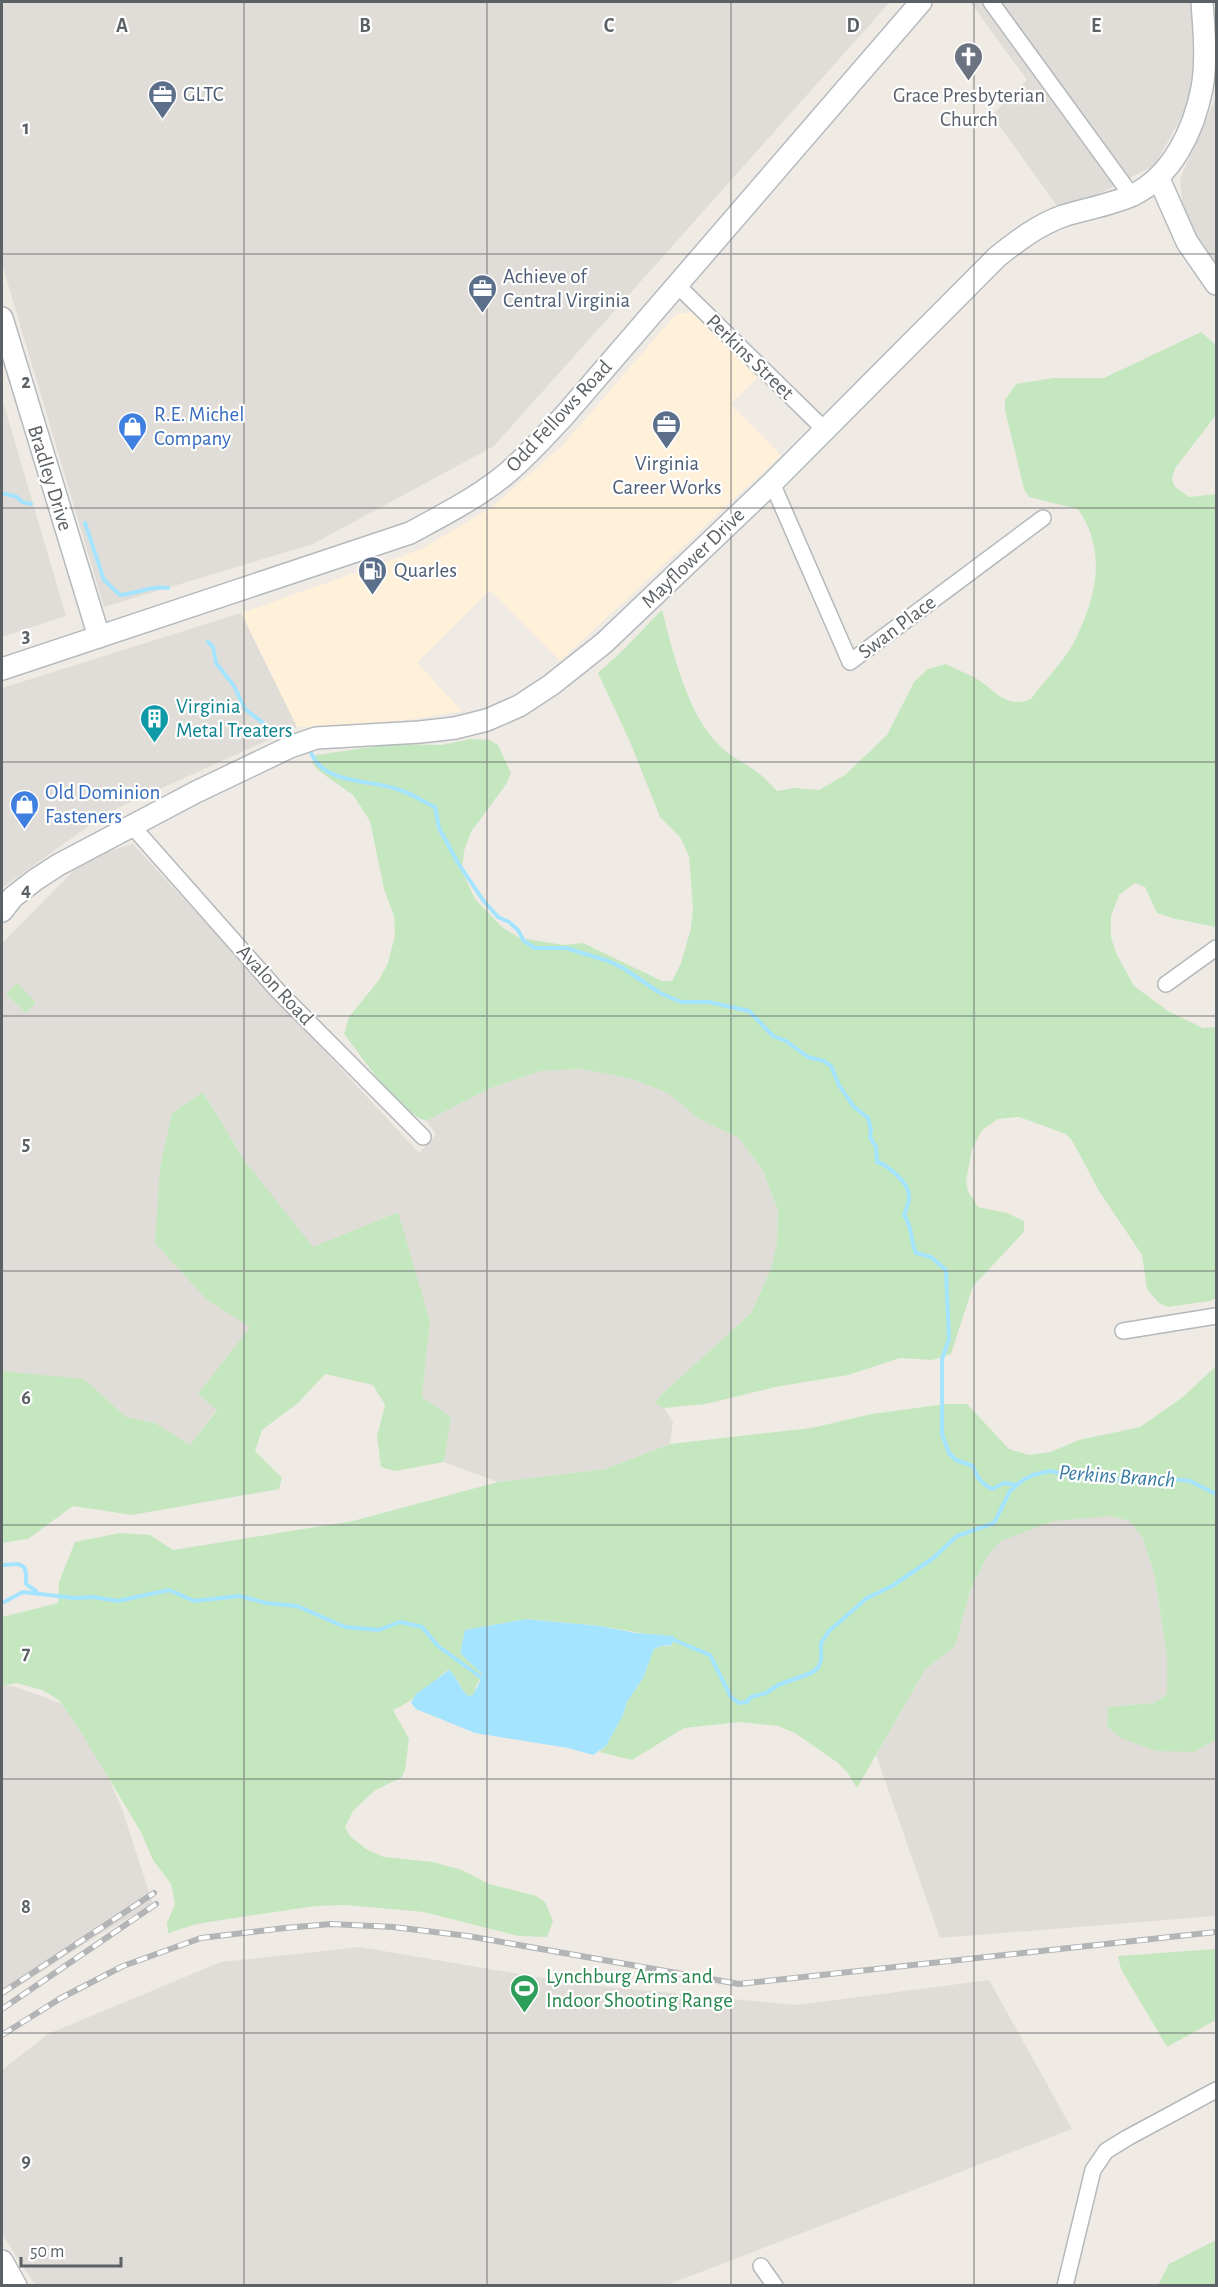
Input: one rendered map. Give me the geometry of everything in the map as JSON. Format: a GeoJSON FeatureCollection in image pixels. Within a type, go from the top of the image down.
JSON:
{"type":"FeatureCollection","features":[{"type":"Feature","properties":{"kind":"street","name":"Odd Fellows Road"},"geometry":{"type":"LineString","coordinates":[[2,669],[401,537],[463,505],[502,477],[540,442],[921,2]]}},
{"type":"Feature","properties":{"kind":"street"},"geometry":{"type":"LineString","coordinates":[[991,2],[1132,196]]}},
{"type":"Feature","properties":{"kind":"street","name":"Mayflower Drive"},"geometry":{"type":"LineString","coordinates":[[2,911],[13,897],[58,866],[261,759],[316,738],[420,732],[455,728],[487,720],[519,706],[550,685],[604,643],[772,483],[980,273],[1025,235],[1060,217],[1132,196],[1159,179],[1178,151],[1194,121],[1203,87],[1205,49],[1202,2]]}},
{"type":"Feature","properties":{"kind":"street"},"geometry":{"type":"LineString","coordinates":[[1159,179],[1187,242],[1216,284]]}},
{"type":"Feature","properties":{"kind":"street","name":"Perkins Street"},"geometry":{"type":"LineString","coordinates":[[677,285],[824,429]]}},
{"type":"Feature","properties":{"kind":"street","name":"Bradley Drive"},"geometry":{"type":"LineString","coordinates":[[2,318],[99,637]]}},
{"type":"Feature","properties":{"kind":"street","name":"Swan Place"},"geometry":{"type":"LineString","coordinates":[[772,483],[850,662],[1043,518]]}},
{"type":"Feature","properties":{"kind":"street","name":"Avalon Road"},"geometry":{"type":"LineString","coordinates":[[133,827],[278,992],[423,1137]]}},
{"type":"Feature","properties":{"kind":"street"},"geometry":{"type":"LineString","coordinates":[[1166,984],[1216,948]]}},
{"type":"Feature","properties":{"kind":"street"},"geometry":{"type":"LineString","coordinates":[[1123,1331],[1216,1316]]}},
{"type":"Feature","properties":{"kind":"street"},"geometry":{"type":"LineString","coordinates":[[1065,2286],[1093,2170],[1106,2151],[1216,2090]]}},
{"type":"Feature","properties":{"kind":"street"},"geometry":{"type":"LineString","coordinates":[[2,2261],[16,2286]]}},
{"type":"Feature","properties":{"kind":"street"},"geometry":{"type":"LineString","coordinates":[[761,2266],[775,2286]]}},
{"type":"Feature","properties":{"kind":"shaded area"},"geometry":{"type":"Polygon","coordinates":[[[2,2],[890,2],[494,446],[313,544],[104,607],[2,264],[2,2]]]}},
{"type":"Feature","properties":{"kind":"shaded area"},"geometry":{"type":"Polygon","coordinates":[[[970,2],[1191,2],[1194,94],[1155,165],[1093,197],[1060,210],[992,115],[1027,80],[970,2]]]}},
{"type":"Feature","properties":{"kind":"shaded area"},"geometry":{"type":"Polygon","coordinates":[[[1216,97],[1216,265],[1184,220],[1180,179],[1216,97]]]}},
{"type":"Feature","properties":{"kind":"shaded area"},"geometry":{"type":"Polygon","coordinates":[[[691,312],[758,377],[731,404],[781,455],[560,661],[490,590],[417,663],[462,711],[377,725],[297,727],[241,613],[422,549],[492,507],[563,445],[676,314],[691,312]]]}},
{"type":"Feature","properties":{"kind":"shaded area"},"geometry":{"type":"Polygon","coordinates":[[[2,398],[66,616],[2,637],[2,398]]]}},
{"type":"Feature","properties":{"kind":"shaded area"},"geometry":{"type":"Polygon","coordinates":[[[241,613],[297,727],[107,813],[2,888],[2,688],[241,613]]]}},
{"type":"Feature","properties":{"kind":"shaded area"},"geometry":{"type":"Polygon","coordinates":[[[133,844],[419,1153],[436,1134],[426,1121],[491,1088],[541,1071],[582,1069],[632,1079],[668,1093],[699,1119],[739,1138],[763,1171],[778,1210],[777,1242],[771,1269],[751,1313],[655,1403],[664,1408],[673,1422],[670,1444],[605,1469],[498,1482],[444,1462],[451,1417],[422,1397],[430,1321],[397,1212],[313,1248],[244,1160],[203,1092],[207,1300],[251,1327],[198,1394],[217,1409],[190,1445],[155,1423],[126,1417],[84,1380],[2,1371],[2,943],[86,858],[133,844]]]}},
{"type":"Feature","properties":{"kind":"shaded area"},"geometry":{"type":"Polygon","coordinates":[[[1111,1516],[1129,1521],[1142,1535],[1154,1573],[1167,1655],[1167,1694],[1154,1703],[1109,1707],[1194,1752],[1216,1740],[1216,1916],[940,1938],[876,1755],[925,1670],[955,1646],[971,1589],[988,1555],[1001,1541],[1019,1533],[1054,1521],[1111,1516]]]}},
{"type":"Feature","properties":{"kind":"shaded area"},"geometry":{"type":"Polygon","coordinates":[[[2,1685],[16,1687],[79,1710],[122,1809],[153,1904],[92,1939],[2,1997],[2,1685]]]}},
{"type":"Feature","properties":{"kind":"shaded area"},"geometry":{"type":"Polygon","coordinates":[[[360,1947],[578,1984],[796,2005],[989,1980],[1072,2129],[667,2285],[35,2285],[2,2234],[2,2070],[48,2034],[221,1962],[360,1947]]]}},
{"type":"Feature","properties":{"kind":"green space"},"geometry":{"type":"Polygon","coordinates":[[[1201,332],[1216,345],[1216,415],[1176,467],[1172,477],[1174,486],[1189,497],[1216,494],[1216,927],[1157,913],[1145,887],[1135,883],[1119,895],[1111,916],[1111,937],[1117,955],[1134,986],[1168,1011],[1203,1028],[1216,1027],[1216,1298],[1210,1301],[1168,1307],[1159,1303],[1147,1289],[1142,1255],[1099,1191],[1073,1142],[1066,1134],[1019,1117],[998,1119],[982,1130],[972,1149],[966,1181],[968,1191],[978,1207],[1007,1213],[1024,1221],[1024,1232],[973,1286],[951,1354],[932,1360],[900,1358],[848,1375],[775,1387],[706,1404],[664,1408],[655,1403],[661,1395],[751,1313],[771,1269],[777,1242],[778,1210],[763,1171],[739,1138],[699,1119],[668,1093],[632,1079],[582,1069],[541,1071],[491,1088],[426,1121],[403,1106],[381,1083],[344,1034],[349,1017],[379,980],[388,963],[395,935],[394,916],[384,889],[370,821],[353,795],[319,771],[312,763],[316,755],[393,744],[442,745],[471,739],[490,740],[498,745],[511,773],[507,783],[471,832],[464,851],[462,871],[475,899],[503,928],[520,938],[564,945],[583,943],[662,981],[672,981],[681,963],[691,928],[693,908],[689,856],[680,837],[660,817],[630,742],[598,673],[662,610],[683,682],[698,717],[723,749],[760,774],[777,791],[794,788],[819,790],[845,775],[887,735],[914,682],[928,669],[946,664],[976,679],[1009,701],[1031,699],[1069,651],[1081,627],[1093,593],[1096,559],[1093,542],[1078,509],[1029,497],[1024,489],[1005,410],[1005,400],[1016,384],[1054,378],[1104,378],[1201,332]]]}},
{"type":"Feature","properties":{"kind":"green space"},"geometry":{"type":"Polygon","coordinates":[[[17,983],[36,1003],[26,1013],[6,994],[17,983]]]}},
{"type":"Feature","properties":{"kind":"green space"},"geometry":{"type":"Polygon","coordinates":[[[203,1092],[244,1160],[313,1247],[398,1212],[430,1321],[422,1397],[451,1417],[444,1462],[395,1471],[381,1467],[377,1436],[385,1405],[373,1385],[325,1374],[298,1403],[262,1430],[255,1451],[282,1478],[279,1489],[132,1515],[73,1506],[28,1539],[2,1543],[2,1371],[84,1379],[126,1417],[155,1423],[190,1445],[217,1410],[198,1394],[250,1327],[207,1300],[155,1243],[160,1168],[172,1113],[203,1092]]]}},
{"type":"Feature","properties":{"kind":"green space"},"geometry":{"type":"Polygon","coordinates":[[[1216,1366],[1216,1740],[1194,1752],[1156,1751],[1121,1738],[1107,1726],[1108,1707],[1154,1703],[1167,1694],[1167,1655],[1154,1573],[1142,1536],[1129,1521],[1111,1516],[1054,1521],[1001,1541],[988,1555],[971,1589],[955,1646],[925,1670],[857,1788],[838,1763],[795,1733],[778,1726],[740,1722],[684,1728],[632,1760],[599,1752],[606,1746],[623,1715],[627,1702],[643,1678],[654,1649],[671,1646],[675,1639],[600,1626],[526,1619],[465,1630],[460,1653],[483,1675],[476,1685],[474,1695],[469,1696],[448,1670],[414,1697],[393,1710],[409,1739],[405,1770],[401,1778],[375,1790],[353,1811],[345,1827],[350,1836],[366,1849],[384,1857],[433,1862],[462,1870],[489,1884],[536,1896],[545,1902],[553,1921],[547,1937],[518,1936],[424,1912],[345,1905],[316,1906],[247,1916],[197,1924],[168,1933],[167,1923],[175,1904],[171,1884],[153,1860],[141,1832],[82,1734],[59,1700],[42,1690],[16,1683],[2,1686],[2,1617],[58,1603],[59,1582],[75,1542],[120,1533],[150,1535],[173,1550],[353,1521],[498,1482],[605,1469],[670,1444],[811,1428],[872,1414],[946,1404],[967,1404],[1009,1449],[1029,1455],[1050,1452],[1079,1440],[1140,1427],[1183,1397],[1216,1366]]]}},
{"type":"Feature","properties":{"kind":"green space"},"geometry":{"type":"Polygon","coordinates":[[[1216,1949],[1216,2020],[1167,2047],[1121,1969],[1118,1956],[1216,1949]]]}},
{"type":"Feature","properties":{"kind":"green space"},"geometry":{"type":"Polygon","coordinates":[[[1216,2240],[1216,2285],[1158,2285],[1169,2264],[1216,2240]]]}},
{"type":"Feature","properties":{"kind":"water"},"geometry":{"type":"Polygon","coordinates":[[[526,1619],[674,1636],[672,1645],[654,1649],[643,1678],[627,1702],[623,1715],[606,1746],[593,1755],[568,1748],[475,1733],[416,1709],[411,1703],[416,1694],[449,1670],[466,1693],[469,1696],[473,1695],[483,1675],[460,1653],[465,1630],[526,1619]]]}},
{"type":"Feature","properties":{"kind":"waterway"},"geometry":{"type":"LineString","coordinates":[[2,493],[31,504]]}},
{"type":"Feature","properties":{"kind":"waterway"},"geometry":{"type":"LineString","coordinates":[[85,523],[104,580],[120,595],[168,588]]}},
{"type":"Feature","properties":{"kind":"waterway"},"geometry":{"type":"LineString","coordinates":[[208,642],[213,647],[216,663],[234,686],[245,709],[267,726]]}},
{"type":"Feature","properties":{"kind":"waterway"},"geometry":{"type":"LineString","coordinates":[[311,753],[326,771],[337,776],[397,789],[435,807],[439,828],[458,863],[483,900],[498,917],[509,922],[518,930],[524,941],[535,948],[566,948],[608,961],[623,968],[660,993],[681,1002],[709,1002],[749,1011],[773,1036],[786,1041],[808,1057],[824,1061],[831,1066],[839,1085],[853,1106],[868,1118],[870,1137],[876,1147],[877,1162],[897,1175],[906,1186],[909,1200],[904,1215],[909,1224],[916,1253],[931,1257],[946,1270],[949,1339],[942,1359],[942,1434],[949,1453],[956,1460],[973,1466],[980,1480],[992,1489],[1004,1483],[1017,1485]]}},
{"type":"Feature","properties":{"kind":"waterway","name":"Perkins Branch"},"geometry":{"type":"LineString","coordinates":[[674,1640],[710,1655],[731,1697],[739,1703],[747,1702],[751,1697],[766,1693],[778,1685],[811,1673],[818,1668],[821,1660],[821,1643],[829,1631],[867,1598],[892,1586],[932,1559],[957,1536],[994,1523],[1010,1491],[1033,1475],[1050,1471],[1077,1477],[1092,1476],[1135,1482],[1150,1482],[1164,1478],[1190,1481],[1216,1494]]}},
{"type":"Feature","properties":{"kind":"waterway"},"geometry":{"type":"LineString","coordinates":[[2,1565],[18,1564],[24,1567],[26,1584],[36,1591]]}},
{"type":"Feature","properties":{"kind":"waterway"},"geometry":{"type":"LineString","coordinates":[[2,1603],[23,1592],[118,1601],[169,1590],[194,1601],[240,1596],[266,1603],[297,1606],[345,1627],[379,1630],[400,1622],[422,1627],[438,1646],[482,1678]]}},
{"type":"Feature","properties":{"kind":"railway"},"geometry":{"type":"LineString","coordinates":[[2,1993],[154,1893]]}},
{"type":"Feature","properties":{"kind":"railway"},"geometry":{"type":"LineString","coordinates":[[2,2009],[156,1904]]}},
{"type":"Feature","properties":{"kind":"railway"},"geometry":{"type":"LineString","coordinates":[[2,2035],[61,1998],[123,1966],[201,1938],[331,1924],[393,1927],[468,1936],[739,1984],[1216,1932]]}},
{"type":"Feature","properties":{"kind":"place","name":"Grace Presbyterian Church"},"geometry":{"type":"Point","coordinates":[969,82]}},
{"type":"Feature","properties":{"kind":"place","name":"GLTC"},"geometry":{"type":"Point","coordinates":[162,120]}},
{"type":"Feature","properties":{"kind":"place","name":"Achieve of Central Virginia"},"geometry":{"type":"Point","coordinates":[482,314]}},
{"type":"Feature","properties":{"kind":"place","name":"Virginia Career Works"},"geometry":{"type":"Point","coordinates":[667,450]}},
{"type":"Feature","properties":{"kind":"place","name":"R.E. Michel Company"},"geometry":{"type":"Point","coordinates":[133,452]}},
{"type":"Feature","properties":{"kind":"place","name":"Quarles"},"geometry":{"type":"Point","coordinates":[373,596]}},
{"type":"Feature","properties":{"kind":"place","name":"Virginia Metal Treaters"},"geometry":{"type":"Point","coordinates":[155,744]}},
{"type":"Feature","properties":{"kind":"place","name":"Old Dominion Fasteners"},"geometry":{"type":"Point","coordinates":[24,830]}},
{"type":"Feature","properties":{"kind":"place","name":"Lynchburg Arms and Indoor Shooting Range"},"geometry":{"type":"Point","coordinates":[525,2014]}}]}
